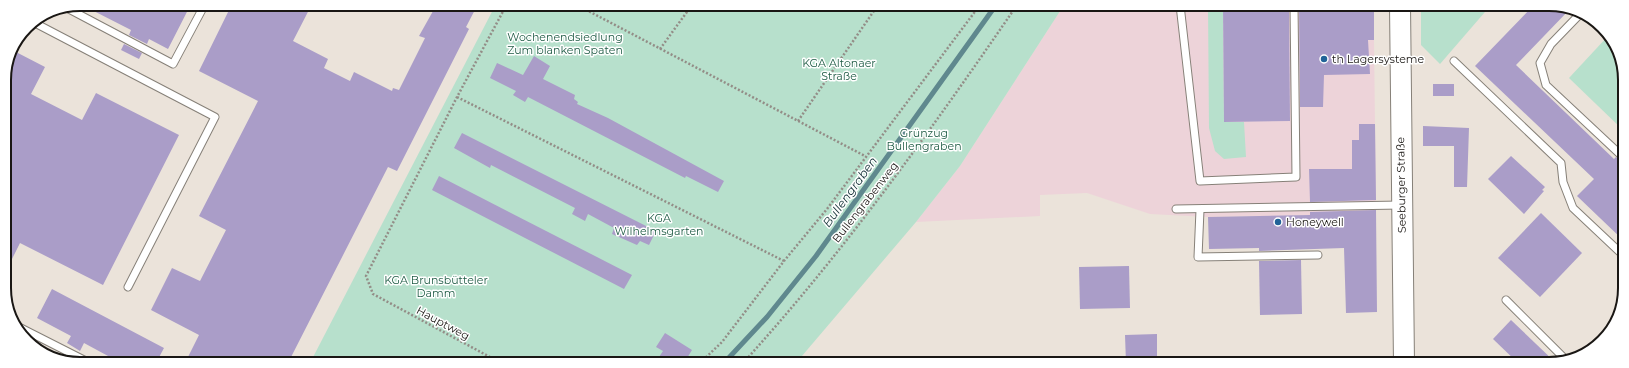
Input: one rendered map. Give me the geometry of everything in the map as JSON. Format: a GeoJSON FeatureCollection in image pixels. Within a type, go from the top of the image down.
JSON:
{"type":"FeatureCollection","features":[{"type":"Feature","properties":{"kind":"street","name":"Seeburger Straße"},"geometry":{"type":"LineString","coordinates":[[1400,11],[1404,357]]}},
{"type":"Feature","properties":{"kind":"lane"},"geometry":{"type":"LineString","coordinates":[[73,12],[172,64],[200,11]]}},
{"type":"Feature","properties":{"kind":"lane"},"geometry":{"type":"LineString","coordinates":[[1181,11],[1200,181],[1296,177],[1294,11]]}},
{"type":"Feature","properties":{"kind":"lane"},"geometry":{"type":"LineString","coordinates":[[1577,17],[1551,44],[1540,63],[1546,86],[1618,152]]}},
{"type":"Feature","properties":{"kind":"lane"},"geometry":{"type":"LineString","coordinates":[[39,25],[215,117],[128,287]]}},
{"type":"Feature","properties":{"kind":"lane"},"geometry":{"type":"LineString","coordinates":[[1454,61],[1561,163],[1563,182],[1572,208],[1618,250]]}},
{"type":"Feature","properties":{"kind":"lane"},"geometry":{"type":"LineString","coordinates":[[1176,209],[1200,210],[1401,205]]}},
{"type":"Feature","properties":{"kind":"lane"},"geometry":{"type":"LineString","coordinates":[[1200,210],[1198,258],[1318,255]]}},
{"type":"Feature","properties":{"kind":"lane"},"geometry":{"type":"LineString","coordinates":[[1506,300],[1562,356]]}},
{"type":"Feature","properties":{"kind":"lane"},"geometry":{"type":"LineString","coordinates":[[26,331],[78,357]]}},
{"type":"Feature","properties":{"kind":"path"},"geometry":{"type":"LineString","coordinates":[[503,11],[457,97],[784,261]]}},
{"type":"Feature","properties":{"kind":"path"},"geometry":{"type":"LineString","coordinates":[[588,11],[865,156]]}},
{"type":"Feature","properties":{"kind":"path"},"geometry":{"type":"LineString","coordinates":[[660,50],[688,11]]}},
{"type":"Feature","properties":{"kind":"path"},"geometry":{"type":"LineString","coordinates":[[798,121],[874,11]]}},
{"type":"Feature","properties":{"kind":"path"},"geometry":{"type":"LineString","coordinates":[[706,357],[722,342],[784,261],[827,209],[865,156],[975,11]]}},
{"type":"Feature","properties":{"kind":"path","name":"Bullengrabenweg"},"geometry":{"type":"LineString","coordinates":[[748,357],[818,276],[894,178],[1013,11]]}},
{"type":"Feature","properties":{"kind":"path","name":"Hauptweg"},"geometry":{"type":"LineString","coordinates":[[457,97],[366,276],[373,294],[490,357]]}},
{"type":"Feature","properties":{"kind":"shaded area"},"geometry":{"type":"Polygon","coordinates":[[[1060,11],[1308,11],[1309,42],[1374,40],[1376,212],[1322,215],[1208,217],[1150,214],[1087,193],[1040,195],[1040,216],[916,222],[960,166],[1060,11]]]}},
{"type":"Feature","properties":{"kind":"green space"},"geometry":{"type":"Polygon","coordinates":[[[492,11],[1060,11],[960,166],[916,222],[801,357],[313,357],[492,11]]]}},
{"type":"Feature","properties":{"kind":"green space"},"geometry":{"type":"Polygon","coordinates":[[[1208,11],[1223,11],[1224,122],[1244,122],[1246,157],[1224,159],[1215,151],[1209,128],[1208,11]]]}},
{"type":"Feature","properties":{"kind":"green space"},"geometry":{"type":"Polygon","coordinates":[[[1421,11],[1486,11],[1440,64],[1421,45],[1421,11]]]}},
{"type":"Feature","properties":{"kind":"green space"},"geometry":{"type":"Polygon","coordinates":[[[1605,39],[1613,54],[1617,67],[1618,125],[1569,78],[1605,39]]]}},
{"type":"Feature","properties":{"kind":"building"},"geometry":{"type":"Polygon","coordinates":[[[94,11],[187,11],[168,49],[149,39],[147,44],[129,35],[131,30],[94,11]]]}},
{"type":"Feature","properties":{"kind":"building"},"geometry":{"type":"Polygon","coordinates":[[[229,11],[308,11],[293,41],[328,59],[324,68],[350,81],[354,72],[392,91],[393,88],[399,90],[425,38],[419,36],[433,11],[474,11],[466,27],[469,29],[397,171],[388,167],[291,357],[188,357],[199,335],[151,310],[172,268],[200,281],[226,230],[199,216],[258,101],[199,71],[229,11]]]}},
{"type":"Feature","properties":{"kind":"building"},"geometry":{"type":"Polygon","coordinates":[[[1223,11],[1289,11],[1290,121],[1224,122],[1223,11]]]}},
{"type":"Feature","properties":{"kind":"building"},"geometry":{"type":"Polygon","coordinates":[[[1299,11],[1374,11],[1374,40],[1368,40],[1370,74],[1324,75],[1323,107],[1300,107],[1299,11]]]}},
{"type":"Feature","properties":{"kind":"building"},"geometry":{"type":"Polygon","coordinates":[[[1528,11],[1549,11],[1566,13],[1516,65],[1614,159],[1616,157],[1618,158],[1618,235],[1577,196],[1594,179],[1475,66],[1528,11]]]}},
{"type":"Feature","properties":{"kind":"building"},"geometry":{"type":"Polygon","coordinates":[[[124,44],[142,53],[139,59],[121,50],[124,44]]]}},
{"type":"Feature","properties":{"kind":"building"},"geometry":{"type":"Polygon","coordinates":[[[17,52],[45,67],[31,94],[82,120],[96,93],[179,135],[103,285],[20,243],[11,261],[11,76],[12,67],[17,52]]]}},
{"type":"Feature","properties":{"kind":"building"},"geometry":{"type":"Polygon","coordinates":[[[534,56],[550,66],[543,79],[575,95],[574,99],[578,102],[577,104],[608,118],[724,181],[718,192],[686,176],[685,178],[528,97],[525,102],[513,95],[516,91],[490,78],[497,63],[523,75],[534,56]]]}},
{"type":"Feature","properties":{"kind":"building"},"geometry":{"type":"Polygon","coordinates":[[[1433,84],[1454,84],[1454,96],[1433,96],[1433,84]]]}},
{"type":"Feature","properties":{"kind":"building"},"geometry":{"type":"Polygon","coordinates":[[[1359,124],[1375,124],[1376,200],[1310,202],[1309,169],[1352,169],[1352,140],[1359,140],[1359,124]]]}},
{"type":"Feature","properties":{"kind":"building"},"geometry":{"type":"Polygon","coordinates":[[[1423,126],[1469,128],[1467,187],[1454,187],[1454,146],[1423,146],[1423,126]]]}},
{"type":"Feature","properties":{"kind":"building"},"geometry":{"type":"Polygon","coordinates":[[[462,133],[656,231],[649,245],[640,241],[637,245],[612,234],[614,228],[588,214],[585,221],[572,214],[575,208],[491,165],[490,168],[454,148],[462,133]]]}},
{"type":"Feature","properties":{"kind":"building"},"geometry":{"type":"Polygon","coordinates":[[[1511,156],[1545,187],[1542,190],[1544,191],[1524,214],[1488,179],[1511,156]]]}},
{"type":"Feature","properties":{"kind":"building"},"geometry":{"type":"Polygon","coordinates":[[[439,176],[632,275],[624,289],[432,190],[439,176]]]}},
{"type":"Feature","properties":{"kind":"building"},"geometry":{"type":"Polygon","coordinates":[[[1376,210],[1377,312],[1346,313],[1344,248],[1259,251],[1259,248],[1209,249],[1208,217],[1310,215],[1310,212],[1376,210]]]}},
{"type":"Feature","properties":{"kind":"building"},"geometry":{"type":"Polygon","coordinates":[[[1541,213],[1582,253],[1540,297],[1498,258],[1541,213]]]}},
{"type":"Feature","properties":{"kind":"building"},"geometry":{"type":"Polygon","coordinates":[[[1301,260],[1302,314],[1260,315],[1259,261],[1301,260]]]}},
{"type":"Feature","properties":{"kind":"building"},"geometry":{"type":"Polygon","coordinates":[[[1129,266],[1130,308],[1080,309],[1079,267],[1129,266]]]}},
{"type":"Feature","properties":{"kind":"building"},"geometry":{"type":"Polygon","coordinates":[[[52,289],[164,348],[159,357],[110,357],[84,343],[80,351],[67,343],[71,336],[37,318],[52,289]]]}},
{"type":"Feature","properties":{"kind":"building"},"geometry":{"type":"Polygon","coordinates":[[[1511,320],[1550,357],[1512,357],[1493,339],[1511,320]]]}},
{"type":"Feature","properties":{"kind":"building"},"geometry":{"type":"Polygon","coordinates":[[[665,333],[692,350],[688,357],[659,357],[663,351],[656,347],[665,333]]]}},
{"type":"Feature","properties":{"kind":"building"},"geometry":{"type":"Polygon","coordinates":[[[1157,334],[1157,357],[1126,357],[1125,335],[1157,334]]]}},
{"type":"Feature","properties":{"kind":"waterway","name":"Bullengraben"},"geometry":{"type":"LineString","coordinates":[[730,357],[767,317],[816,256],[992,11]]}},
{"type":"Feature","properties":{"kind":"place","name":"th Lagersysteme"},"geometry":{"type":"Point","coordinates":[1324,59]}},
{"type":"Feature","properties":{"kind":"place","name":"Honeywell"},"geometry":{"type":"Point","coordinates":[1278,222]}},
{"type":"Feature","properties":{"kind":"park label","name":"Wochenendsiedlung Zum blanken Spaten"},"geometry":{"type":"Point","coordinates":[565,43]}},
{"type":"Feature","properties":{"kind":"park label","name":"KGA Altonaer Straße"},"geometry":{"type":"Point","coordinates":[839,69]}},
{"type":"Feature","properties":{"kind":"park label","name":"Grünzug Bullengraben"},"geometry":{"type":"Point","coordinates":[924,139]}},
{"type":"Feature","properties":{"kind":"park label","name":"KGA Wilhelmsgarten"},"geometry":{"type":"Point","coordinates":[659,224]}},
{"type":"Feature","properties":{"kind":"park label","name":"KGA Brunsbütteler Damm"},"geometry":{"type":"Point","coordinates":[436,286]}}]}
